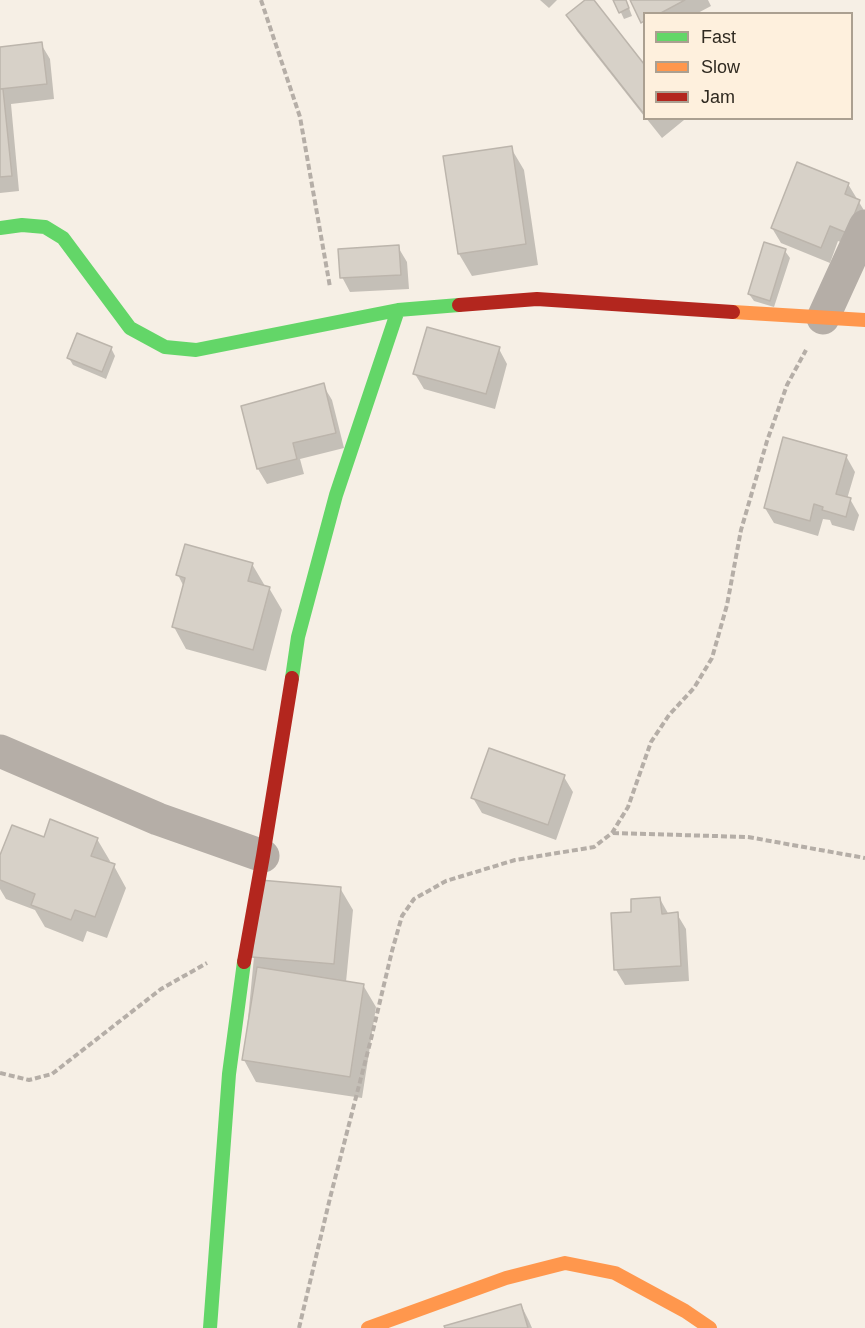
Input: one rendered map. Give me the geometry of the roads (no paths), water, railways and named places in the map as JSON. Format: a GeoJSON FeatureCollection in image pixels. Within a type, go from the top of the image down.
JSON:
{"type":"FeatureCollection","features":[{"type":"Feature","properties":{"kind":"street"},"geometry":{"type":"LineString","coordinates":[[0,228],[22,225],[45,227],[63,238],[130,328],[165,347],[196,350],[398,310],[537,299],[865,320]]}},
{"type":"Feature","properties":{"kind":"street"},"geometry":{"type":"LineString","coordinates":[[823,318],[865,226]]}},
{"type":"Feature","properties":{"kind":"street"},"geometry":{"type":"LineString","coordinates":[[210,1328],[229,1074],[247,941],[298,636],[336,495],[398,310]]}},
{"type":"Feature","properties":{"kind":"street"},"geometry":{"type":"LineString","coordinates":[[0,752],[158,819],[263,856]]}},
{"type":"Feature","properties":{"kind":"street"},"geometry":{"type":"LineString","coordinates":[[368,1328],[506,1278],[565,1263],[615,1273],[685,1311],[710,1328]]}}]}
